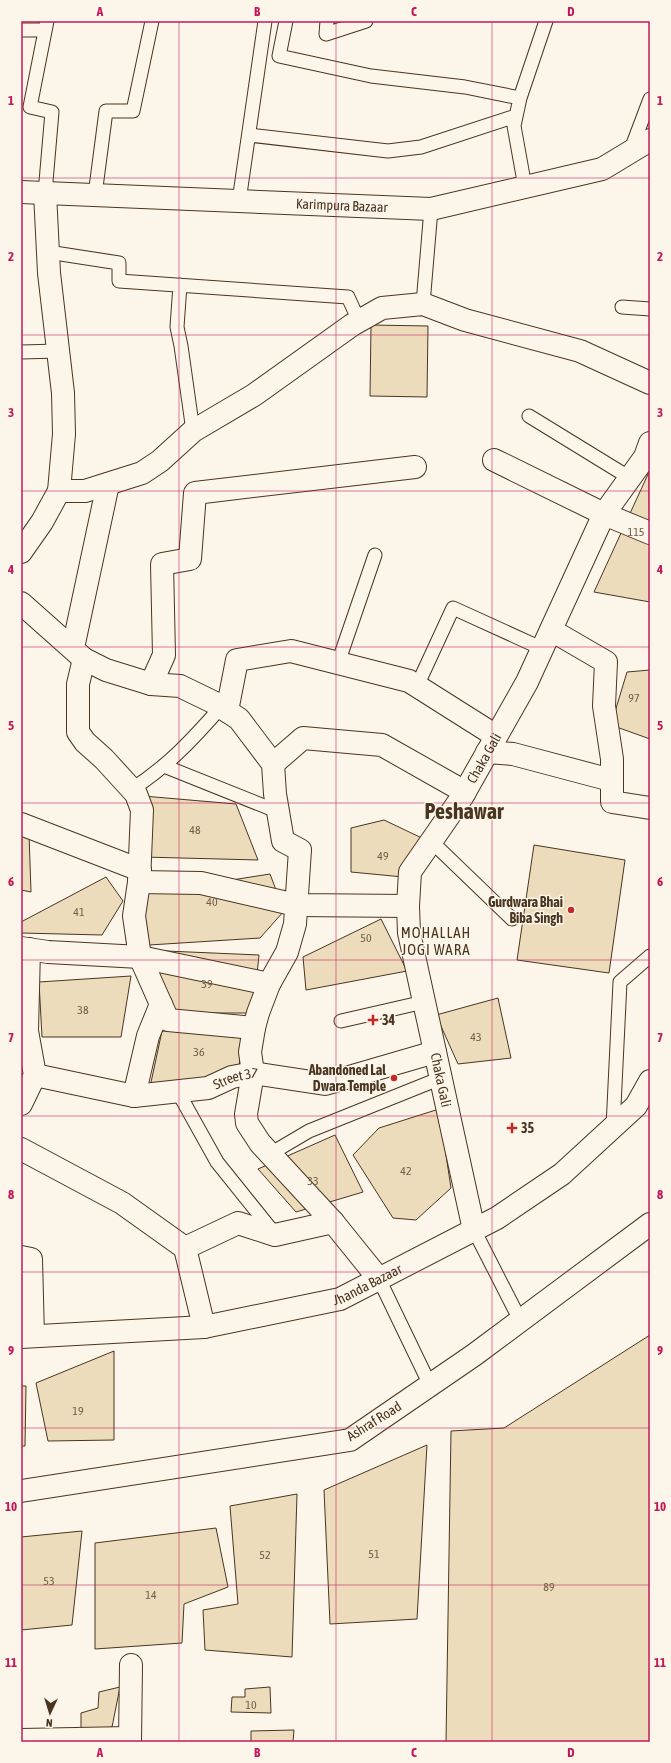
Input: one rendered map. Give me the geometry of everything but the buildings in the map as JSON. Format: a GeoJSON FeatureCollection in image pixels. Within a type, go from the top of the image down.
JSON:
{"type":"FeatureCollection","features":[{"type":"Feature","properties":{"kind":"street","name":"Karimpura Bazaar"},"geometry":{"type":"LineString","coordinates":[[21,192],[431,209],[602,169],[650,140]]}},
{"type":"Feature","properties":{"kind":"street"},"geometry":{"type":"LineString","coordinates":[[21,552],[42,522],[59,491],[64,434],[63,393],[48,252],[45,193]]}},
{"type":"Feature","properties":{"kind":"street"},"geometry":{"type":"LineString","coordinates":[[59,491],[85,491],[142,473],[160,461],[193,431],[254,395],[359,321],[382,308],[423,304],[465,320],[580,351],[650,383]]}},
{"type":"Feature","properties":{"kind":"street","name":"Chaka Gali"},"geometry":{"type":"LineString","coordinates":[[474,1230],[409,933],[408,906],[410,872],[465,792],[527,682],[604,514],[645,457],[650,443]]}},
{"type":"Feature","properties":{"kind":"street"},"geometry":{"type":"LineString","coordinates":[[494,460],[604,514],[650,533]]}},
{"type":"Feature","properties":{"kind":"street"},"geometry":{"type":"LineString","coordinates":[[151,684],[164,655],[162,564],[190,558],[195,493],[415,467]]}},
{"type":"Feature","properties":{"kind":"street"},"geometry":{"type":"LineString","coordinates":[[108,484],[79,654],[78,732],[85,742],[104,758],[132,789],[136,794],[142,810],[139,876],[134,916],[140,957],[168,1020],[254,1028]]}},
{"type":"Feature","properties":{"kind":"street"},"geometry":{"type":"LineString","coordinates":[[21,603],[79,654],[106,670],[151,684],[180,686],[224,709],[239,719],[273,764],[275,794],[283,841],[300,850],[294,924],[286,952],[268,984],[254,1028],[250,1052],[253,1073],[246,1114],[247,1123],[260,1143],[333,1222],[379,1279]]}},
{"type":"Feature","properties":{"kind":"street"},"geometry":{"type":"LineString","coordinates":[[547,640],[606,662],[604,706],[612,759],[612,802],[650,808]]}},
{"type":"Feature","properties":{"kind":"street"},"geometry":{"type":"LineString","coordinates":[[224,709],[237,660],[291,651],[409,682],[491,744],[514,754],[611,780]]}},
{"type":"Feature","properties":{"kind":"street"},"geometry":{"type":"LineString","coordinates":[[273,764],[303,738],[382,745],[465,792]]}},
{"type":"Feature","properties":{"kind":"street"},"geometry":{"type":"LineString","coordinates":[[21,824],[139,876],[201,883],[296,905],[408,906]]}},
{"type":"Feature","properties":{"kind":"street"},"geometry":{"type":"LineString","coordinates":[[21,1104],[35,1075],[27,1030],[25,949],[48,952],[140,957],[268,984]]}},
{"type":"Feature","properties":{"kind":"street"},"geometry":{"type":"LineString","coordinates":[[134,1096],[148,1036],[161,1004]]}},
{"type":"Feature","properties":{"kind":"street","name":"Street 37"},"geometry":{"type":"LineString","coordinates":[[35,1075],[134,1096],[208,1088],[232,1077],[253,1073],[324,1084],[435,1052]]}},
{"type":"Feature","properties":{"kind":"street","name":"Jhanda Bazaar"},"geometry":{"type":"LineString","coordinates":[[27,1337],[204,1328],[340,1299],[497,1218],[562,1174],[636,1106],[650,1081]]}},
{"type":"Feature","properties":{"kind":"street"},"geometry":{"type":"LineString","coordinates":[[21,1149],[122,1203],[185,1248],[204,1328]]}},
{"type":"Feature","properties":{"kind":"street"},"geometry":{"type":"LineString","coordinates":[[185,1248],[238,1223],[275,1234],[333,1222]]}},
{"type":"Feature","properties":{"kind":"street","name":"Ashraf Road"},"geometry":{"type":"LineString","coordinates":[[21,1492],[350,1440],[430,1385],[650,1224]]}},
{"type":"Feature","properties":{"kind":"street"},"geometry":{"type":"LineString","coordinates":[[21,1257],[31,1259],[27,1337]]}},
{"type":"Feature","properties":{"kind":"street"},"geometry":{"type":"LineString","coordinates":[[21,1740],[130,1740],[131,1665]]}},
{"type":"Feature","properties":{"kind":"lane"},"geometry":{"type":"LineString","coordinates":[[95,195],[106,111],[133,111],[152,21]]}},
{"type":"Feature","properties":{"kind":"lane"},"geometry":{"type":"LineString","coordinates":[[239,201],[265,21]]}},
{"type":"Feature","properties":{"kind":"lane"},"geometry":{"type":"LineString","coordinates":[[286,21],[279,56],[371,76],[465,87],[520,98]]}},
{"type":"Feature","properties":{"kind":"lane"},"geometry":{"type":"LineString","coordinates":[[327,21],[326,34],[366,21]]}},
{"type":"Feature","properties":{"kind":"lane"},"geometry":{"type":"LineString","coordinates":[[525,187],[514,126],[520,98],[546,21]]}},
{"type":"Feature","properties":{"kind":"lane"},"geometry":{"type":"LineString","coordinates":[[21,30],[46,25],[30,107],[52,112],[45,193]]}},
{"type":"Feature","properties":{"kind":"lane"},"geometry":{"type":"LineString","coordinates":[[630,152],[650,99]]}},
{"type":"Feature","properties":{"kind":"lane"},"geometry":{"type":"LineString","coordinates":[[249,135],[388,151],[421,146],[516,116]]}},
{"type":"Feature","properties":{"kind":"lane"},"geometry":{"type":"LineString","coordinates":[[423,304],[431,209]]}},
{"type":"Feature","properties":{"kind":"lane"},"geometry":{"type":"LineString","coordinates":[[48,252],[119,263],[119,281],[348,297],[359,321]]}},
{"type":"Feature","properties":{"kind":"lane"},"geometry":{"type":"LineString","coordinates":[[180,285],[177,327],[182,346],[193,431]]}},
{"type":"Feature","properties":{"kind":"lane"},"geometry":{"type":"LineString","coordinates":[[622,307],[650,309]]}},
{"type":"Feature","properties":{"kind":"lane"},"geometry":{"type":"LineString","coordinates":[[21,352],[58,352]]}},
{"type":"Feature","properties":{"kind":"lane"},"geometry":{"type":"LineString","coordinates":[[529,416],[630,478]]}},
{"type":"Feature","properties":{"kind":"lane"},"geometry":{"type":"LineString","coordinates":[[338,663],[375,556]]}},
{"type":"Feature","properties":{"kind":"lane"},"geometry":{"type":"LineString","coordinates":[[416,686],[454,608],[547,640]]}},
{"type":"Feature","properties":{"kind":"lane"},"geometry":{"type":"LineString","coordinates":[[132,789],[151,777],[164,766],[188,745],[224,709]]}},
{"type":"Feature","properties":{"kind":"lane"},"geometry":{"type":"LineString","coordinates":[[164,766],[279,812]]}},
{"type":"Feature","properties":{"kind":"lane"},"geometry":{"type":"LineString","coordinates":[[431,841],[512,919]]}},
{"type":"Feature","properties":{"kind":"lane"},"geometry":{"type":"LineString","coordinates":[[613,1127],[620,982],[650,956]]}},
{"type":"Feature","properties":{"kind":"lane"},"geometry":{"type":"LineString","coordinates":[[341,1021],[424,1002]]}},
{"type":"Feature","properties":{"kind":"lane"},"geometry":{"type":"LineString","coordinates":[[270,1154],[309,1131],[441,1078]]}},
{"type":"Feature","properties":{"kind":"lane"},"geometry":{"type":"LineString","coordinates":[[178,1092],[217,1162],[275,1234]]}},
{"type":"Feature","properties":{"kind":"lane"},"geometry":{"type":"LineString","coordinates":[[474,1230],[520,1320]]}},
{"type":"Feature","properties":{"kind":"lane"},"geometry":{"type":"LineString","coordinates":[[379,1279],[430,1385]]}},
{"type":"Feature","properties":{"kind":"place","name":"Gurdwara Bhai Biba Singh"},"geometry":{"type":"Point","coordinates":[571,910]}},
{"type":"Feature","properties":{"kind":"place","name":"34"},"geometry":{"type":"Point","coordinates":[373,1020]}},
{"type":"Feature","properties":{"kind":"place","name":"Abandoned Lal Dwara Temple"},"geometry":{"type":"Point","coordinates":[394,1078]}},
{"type":"Feature","properties":{"kind":"place","name":"35"},"geometry":{"type":"Point","coordinates":[512,1128]}},
{"type":"Feature","properties":{"kind":"district","name":"Peshawar"},"geometry":{"type":"Point","coordinates":[464,811]}},
{"type":"Feature","properties":{"kind":"district","name":"MOHALLAH JOGI WARA"},"geometry":{"type":"Point","coordinates":[436,940]}}]}
